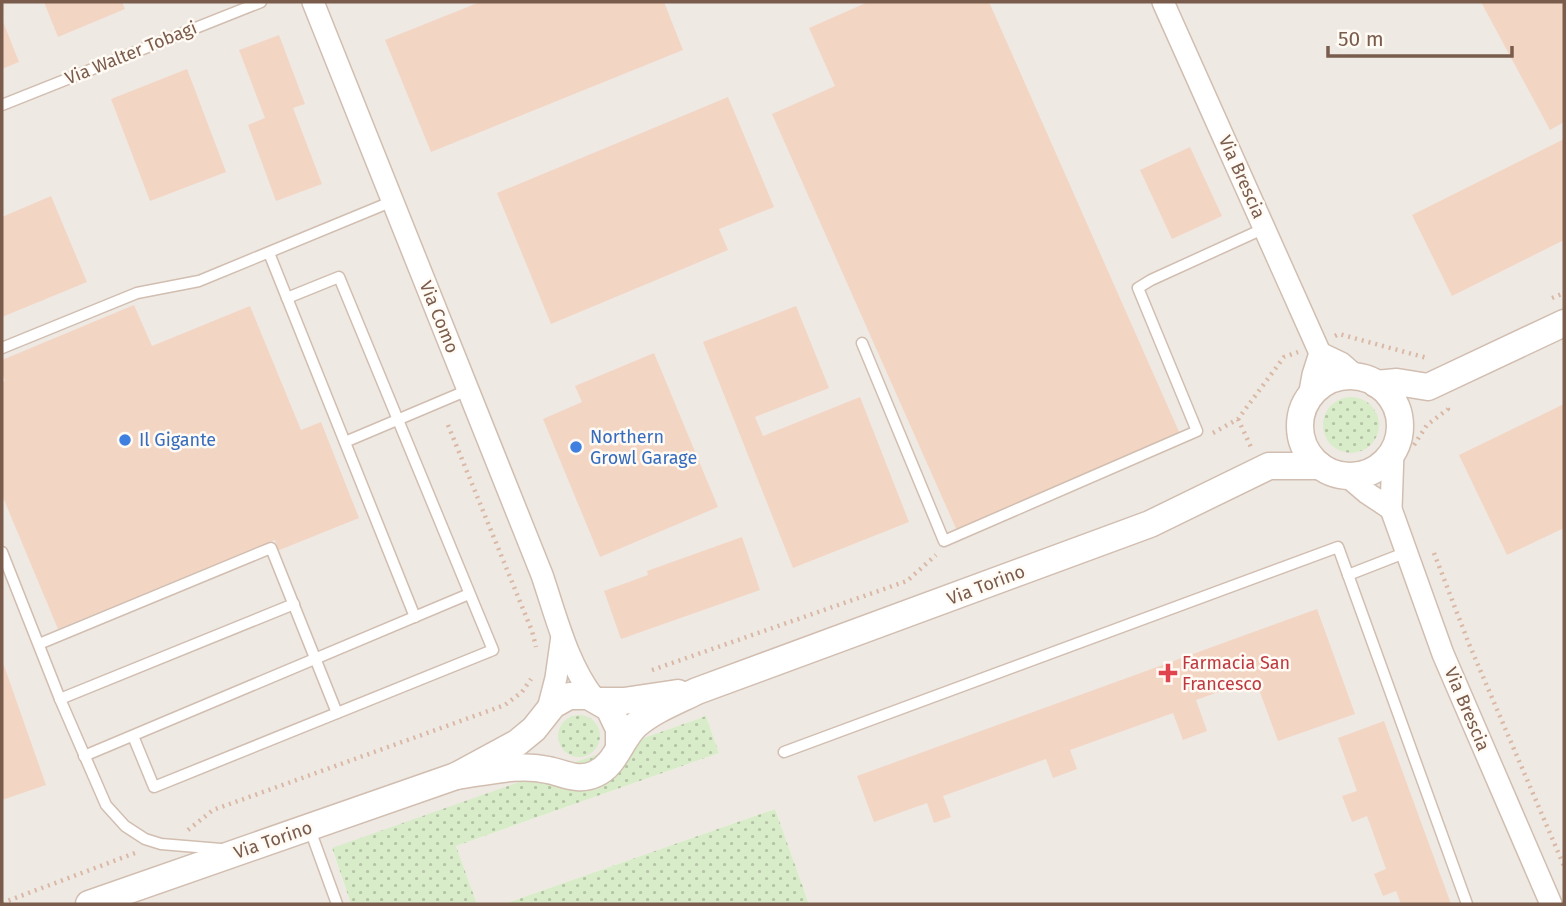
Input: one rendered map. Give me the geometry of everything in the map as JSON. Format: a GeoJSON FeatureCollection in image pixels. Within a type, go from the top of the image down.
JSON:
{"type":"FeatureCollection","features":[{"type":"Feature","properties":{"kind":"street","name":"Via Como"},"geometry":{"type":"LineString","coordinates":[[313,2],[542,575],[578,674],[596,699]]}},
{"type":"Feature","properties":{"kind":"street","name":"Via Brescia"},"geometry":{"type":"LineString","coordinates":[[1163,2],[1318,349]]}},
{"type":"Feature","properties":{"kind":"street"},"geometry":{"type":"LineString","coordinates":[[1309,397],[1335,379],[1433,385],[1564,323]]}},
{"type":"Feature","properties":{"kind":"street"},"geometry":{"type":"LineString","coordinates":[[1309,397],[1318,349],[1385,391],[1396,408],[1402,443]]}},
{"type":"Feature","properties":{"kind":"street"},"geometry":{"type":"LineString","coordinates":[[1347,476],[1367,473],[1377,468],[1402,443],[1433,385]]}},
{"type":"Feature","properties":{"kind":"street","name":"Via Torino"},"geometry":{"type":"LineString","coordinates":[[1269,466],[1300,423],[1309,397]]}},
{"type":"Feature","properties":{"kind":"street"},"geometry":{"type":"LineString","coordinates":[[1300,423],[1304,447],[1320,466]]}},
{"type":"Feature","properties":{"kind":"street","name":"Via Brescia"},"geometry":{"type":"LineString","coordinates":[[1402,443],[1391,509],[1443,654],[1551,904]]}},
{"type":"Feature","properties":{"kind":"street","name":"Via Torino"},"geometry":{"type":"LineString","coordinates":[[456,776],[532,767],[577,778],[596,774],[610,763],[632,729],[645,718],[697,691],[1150,524],[1269,466],[1320,466],[1347,476]]}},
{"type":"Feature","properties":{"kind":"street"},"geometry":{"type":"LineString","coordinates":[[1347,476],[1391,509]]}},
{"type":"Feature","properties":{"kind":"street","name":"Via Como"},"geometry":{"type":"LineString","coordinates":[[545,714],[556,678],[562,634]]}},
{"type":"Feature","properties":{"kind":"street","name":"Via Torino"},"geometry":{"type":"LineString","coordinates":[[89,904],[456,776],[517,743],[558,701],[569,696],[582,695],[624,701],[697,691]]}},
{"type":"Feature","properties":{"kind":"street"},"geometry":{"type":"LineString","coordinates":[[596,699],[608,708],[618,723],[619,746]]}},
{"type":"Feature","properties":{"kind":"street"},"geometry":{"type":"LineString","coordinates":[[545,714],[538,737],[540,750],[559,773]]}},
{"type":"Feature","properties":{"kind":"lane","name":"Via Walter Tobagi"},"geometry":{"type":"LineString","coordinates":[[2,105],[261,2]]}},
{"type":"Feature","properties":{"kind":"lane"},"geometry":{"type":"LineString","coordinates":[[2,348],[137,293],[199,281],[393,201]]}},
{"type":"Feature","properties":{"kind":"lane"},"geometry":{"type":"LineString","coordinates":[[862,343],[944,541],[1196,431],[1138,288],[1265,228]]}},
{"type":"Feature","properties":{"kind":"lane"},"geometry":{"type":"LineString","coordinates":[[269,253],[415,617]]}},
{"type":"Feature","properties":{"kind":"lane"},"geometry":{"type":"LineString","coordinates":[[133,736],[154,787],[493,650],[339,277],[287,298]]}},
{"type":"Feature","properties":{"kind":"lane"},"geometry":{"type":"LineString","coordinates":[[345,442],[468,390]]}},
{"type":"Feature","properties":{"kind":"lane"},"geometry":{"type":"LineString","coordinates":[[784,752],[1338,547],[1467,904]]}},
{"type":"Feature","properties":{"kind":"lane"},"geometry":{"type":"LineString","coordinates":[[39,644],[271,548],[337,713]]}},
{"type":"Feature","properties":{"kind":"lane"},"geometry":{"type":"LineString","coordinates":[[2,552],[100,794],[120,821],[135,834],[160,844],[240,851]]}},
{"type":"Feature","properties":{"kind":"lane"},"geometry":{"type":"LineString","coordinates":[[1348,575],[1407,552]]}},
{"type":"Feature","properties":{"kind":"lane"},"geometry":{"type":"LineString","coordinates":[[84,756],[469,594]]}},
{"type":"Feature","properties":{"kind":"lane"},"geometry":{"type":"LineString","coordinates":[[61,699],[294,604]]}},
{"type":"Feature","properties":{"kind":"lane"},"geometry":{"type":"LineString","coordinates":[[309,827],[337,904]]}},
{"type":"Feature","properties":{"kind":"path"},"geometry":{"type":"LineString","coordinates":[[1552,299],[1564,293]]}},
{"type":"Feature","properties":{"kind":"path"},"geometry":{"type":"LineString","coordinates":[[1318,349],[1339,334],[1427,358],[1439,352]]}},
{"type":"Feature","properties":{"kind":"path"},"geometry":{"type":"LineString","coordinates":[[1402,443],[1448,409],[1433,385],[1427,358]]}},
{"type":"Feature","properties":{"kind":"path"},"geometry":{"type":"LineString","coordinates":[[1431,547],[1564,866]]}},
{"type":"Feature","properties":{"kind":"path"},"geometry":{"type":"LineString","coordinates":[[646,672],[774,627]]}},
{"type":"Feature","properties":{"kind":"path"},"geometry":{"type":"LineString","coordinates":[[2,903],[180,836],[213,810]]}},
{"type":"Feature","properties":{"kind":"shaded area"},"geometry":{"type":"Polygon","coordinates":[[[2,2],[1564,2],[1564,904],[809,904],[775,809],[504,904],[477,904],[456,846],[719,753],[706,716],[332,849],[351,904],[2,904],[2,2]]]}},
{"type":"Feature","properties":{"kind":"green space"},"geometry":{"type":"Polygon","coordinates":[[[1345,397],[1357,397],[1367,401],[1375,409],[1379,425],[1375,441],[1367,449],[1357,453],[1345,453],[1335,449],[1327,441],[1323,431],[1323,419],[1327,409],[1335,401],[1345,397]]]}},
{"type":"Feature","properties":{"kind":"green space"},"geometry":{"type":"Polygon","coordinates":[[[579,715],[594,721],[600,736],[594,751],[579,757],[564,751],[558,736],[564,721],[579,715]]]}},
{"type":"Feature","properties":{"kind":"green space"},"geometry":{"type":"Polygon","coordinates":[[[706,716],[719,753],[456,846],[477,904],[351,904],[332,848],[706,716]]]}},
{"type":"Feature","properties":{"kind":"green space"},"geometry":{"type":"Polygon","coordinates":[[[775,809],[809,904],[504,904],[775,809]]]}},
{"type":"Feature","properties":{"kind":"building"},"geometry":{"type":"Polygon","coordinates":[[[44,2],[122,2],[125,9],[58,37],[44,2]]]}},
{"type":"Feature","properties":{"kind":"building"},"geometry":{"type":"Polygon","coordinates":[[[480,2],[664,2],[683,50],[431,152],[385,40],[480,2]]]}},
{"type":"Feature","properties":{"kind":"building"},"geometry":{"type":"Polygon","coordinates":[[[868,2],[989,2],[1180,434],[958,533],[772,114],[835,86],[809,28],[868,2]]]}},
{"type":"Feature","properties":{"kind":"building"},"geometry":{"type":"Polygon","coordinates":[[[1481,2],[1564,2],[1564,122],[1550,130],[1481,2]]]}},
{"type":"Feature","properties":{"kind":"building"},"geometry":{"type":"Polygon","coordinates":[[[2,19],[19,62],[2,69],[2,19]]]}},
{"type":"Feature","properties":{"kind":"building"},"geometry":{"type":"Polygon","coordinates":[[[279,35],[305,104],[293,108],[322,184],[276,201],[248,125],[265,118],[239,50],[279,35]]]}},
{"type":"Feature","properties":{"kind":"building"},"geometry":{"type":"Polygon","coordinates":[[[187,69],[226,172],[150,201],[111,99],[187,69]]]}},
{"type":"Feature","properties":{"kind":"building"},"geometry":{"type":"Polygon","coordinates":[[[728,97],[774,207],[719,229],[728,250],[551,324],[497,193],[728,97]]]}},
{"type":"Feature","properties":{"kind":"building"},"geometry":{"type":"Polygon","coordinates":[[[1564,139],[1564,240],[1452,296],[1412,215],[1564,139]]]}},
{"type":"Feature","properties":{"kind":"building"},"geometry":{"type":"Polygon","coordinates":[[[1190,147],[1222,216],[1172,239],[1140,170],[1190,147]]]}},
{"type":"Feature","properties":{"kind":"building"},"geometry":{"type":"Polygon","coordinates":[[[51,196],[87,282],[2,317],[2,217],[51,196]]]}},
{"type":"Feature","properties":{"kind":"building"},"geometry":{"type":"Polygon","coordinates":[[[134,305],[152,346],[250,306],[301,430],[321,422],[359,518],[277,551],[275,540],[58,629],[2,495],[2,382],[5,381],[2,360],[134,305]]]}},
{"type":"Feature","properties":{"kind":"building"},"geometry":{"type":"Polygon","coordinates":[[[796,306],[829,388],[755,417],[763,436],[860,397],[909,522],[793,568],[703,342],[796,306]]]}},
{"type":"Feature","properties":{"kind":"building"},"geometry":{"type":"Polygon","coordinates":[[[654,353],[718,507],[600,557],[543,419],[582,402],[575,386],[654,353]]]}},
{"type":"Feature","properties":{"kind":"building"},"geometry":{"type":"Polygon","coordinates":[[[1564,404],[1564,528],[1507,555],[1459,455],[1564,404]]]}},
{"type":"Feature","properties":{"kind":"building"},"geometry":{"type":"Polygon","coordinates":[[[742,537],[760,590],[621,639],[604,591],[648,575],[647,571],[742,537]]]}},
{"type":"Feature","properties":{"kind":"building"},"geometry":{"type":"Polygon","coordinates":[[[1317,609],[1355,714],[1278,741],[1255,679],[1196,700],[1207,731],[1183,740],[1173,713],[1070,750],[1077,769],[1053,778],[1046,759],[943,796],[951,817],[934,823],[927,803],[874,822],[857,776],[1317,609]]]}},
{"type":"Feature","properties":{"kind":"building"},"geometry":{"type":"Polygon","coordinates":[[[2,660],[46,785],[2,800],[2,660]]]}},
{"type":"Feature","properties":{"kind":"building"},"geometry":{"type":"Polygon","coordinates":[[[1384,721],[1451,904],[1401,904],[1396,891],[1383,896],[1374,874],[1386,869],[1367,816],[1352,822],[1342,796],[1357,791],[1338,738],[1384,721]]]}},
{"type":"Feature","properties":{"kind":"place","name":"Il Gigante"},"geometry":{"type":"Point","coordinates":[125,440]}},
{"type":"Feature","properties":{"kind":"place","name":"Northern Growl Garage"},"geometry":{"type":"Point","coordinates":[576,447]}},
{"type":"Feature","properties":{"kind":"place","name":"Farmacia San Francesco"},"geometry":{"type":"Point","coordinates":[1168,673]}}]}
